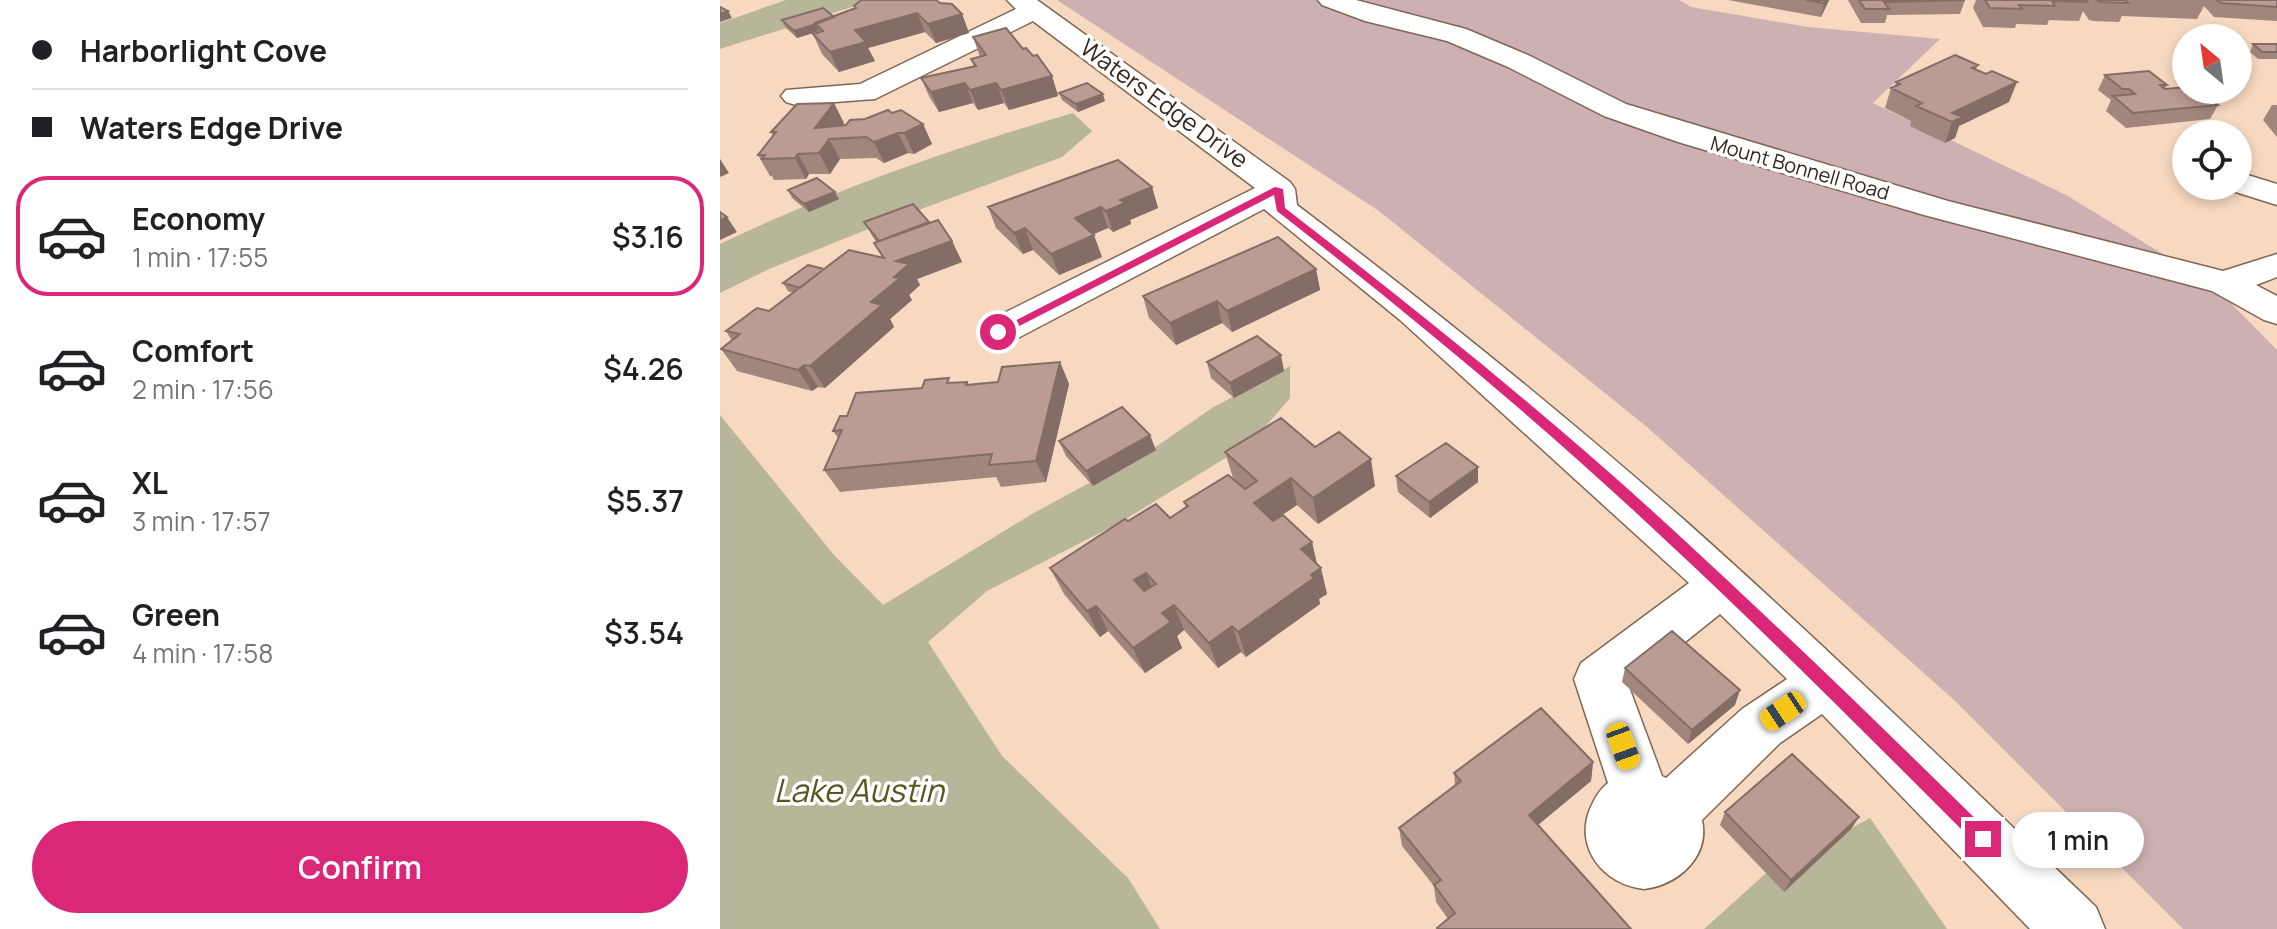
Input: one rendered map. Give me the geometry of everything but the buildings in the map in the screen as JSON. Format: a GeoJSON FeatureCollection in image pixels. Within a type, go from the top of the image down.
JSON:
{"type":"FeatureCollection","features":[{"type":"Feature","properties":{"kind":"street","name":"Mount Bonnell Road"},"geometry":{"type":"LineString","coordinates":[[1331,0],[1374,15],[1456,35],[1518,61],[1615,110],[1689,135],[1936,208],[2225,283],[2277,312]]}},
{"type":"Feature","properties":{"kind":"street"},"geometry":{"type":"LineString","coordinates":[[796,96],[865,93],[1027,5]]}},
{"type":"Feature","properties":{"kind":"street","name":"Waters Edge Drive"},"geometry":{"type":"LineString","coordinates":[[1027,5],[1278,189],[1281,209],[1425,322],[1664,530],[1825,682],[2074,929]]}},
{"type":"Feature","properties":{"kind":"street"},"geometry":{"type":"LineString","coordinates":[[2252,187],[2277,195]]}},
{"type":"Feature","properties":{"kind":"street"},"geometry":{"type":"LineString","coordinates":[[998,332],[1278,189]]}},
{"type":"Feature","properties":{"kind":"street"},"geometry":{"type":"LineString","coordinates":[[2225,283],[2277,265]]}},
{"type":"Feature","properties":{"kind":"street"},"geometry":{"type":"LineString","coordinates":[[1721,586],[1600,679],[1656,806],[1825,682]]}},
{"type":"Feature","properties":{"kind":"shaded area"},"geometry":{"type":"Polygon","coordinates":[[[1057,0],[1679,0],[1691,7],[1808,27],[1940,39],[1873,103],[2066,195],[2212,284],[2277,350],[2277,929],[2183,929],[1953,699],[1647,427],[1379,211],[1057,0]]]}},
{"type":"Feature","properties":{"kind":"water"},"geometry":{"type":"Polygon","coordinates":[[[786,0],[874,0],[720,49],[720,23],[786,0]]]}},
{"type":"Feature","properties":{"kind":"water"},"geometry":{"type":"Polygon","coordinates":[[[1073,113],[1092,131],[1062,157],[878,225],[769,269],[720,293],[720,244],[894,171],[1073,113]]]}},
{"type":"Feature","properties":{"kind":"water","name":"Lake Austin"},"geometry":{"type":"Polygon","coordinates":[[[1290,366],[1290,398],[1252,442],[1119,523],[987,591],[928,642],[1002,756],[1128,878],[1160,929],[720,929],[720,415],[834,555],[883,605],[1032,514],[1157,446],[1212,408],[1290,366]]]}},
{"type":"Feature","properties":{"kind":"water"},"geometry":{"type":"Polygon","coordinates":[[[1870,818],[1947,929],[1704,929],[1764,875],[1870,818]]]}},
{"type":"Feature","properties":{"kind":"route"},"geometry":{"type":"LineString","coordinates":[[998,332],[1278,189],[1281,209],[1413,312],[1664,530],[1825,682],[1983,839]]}}]}
